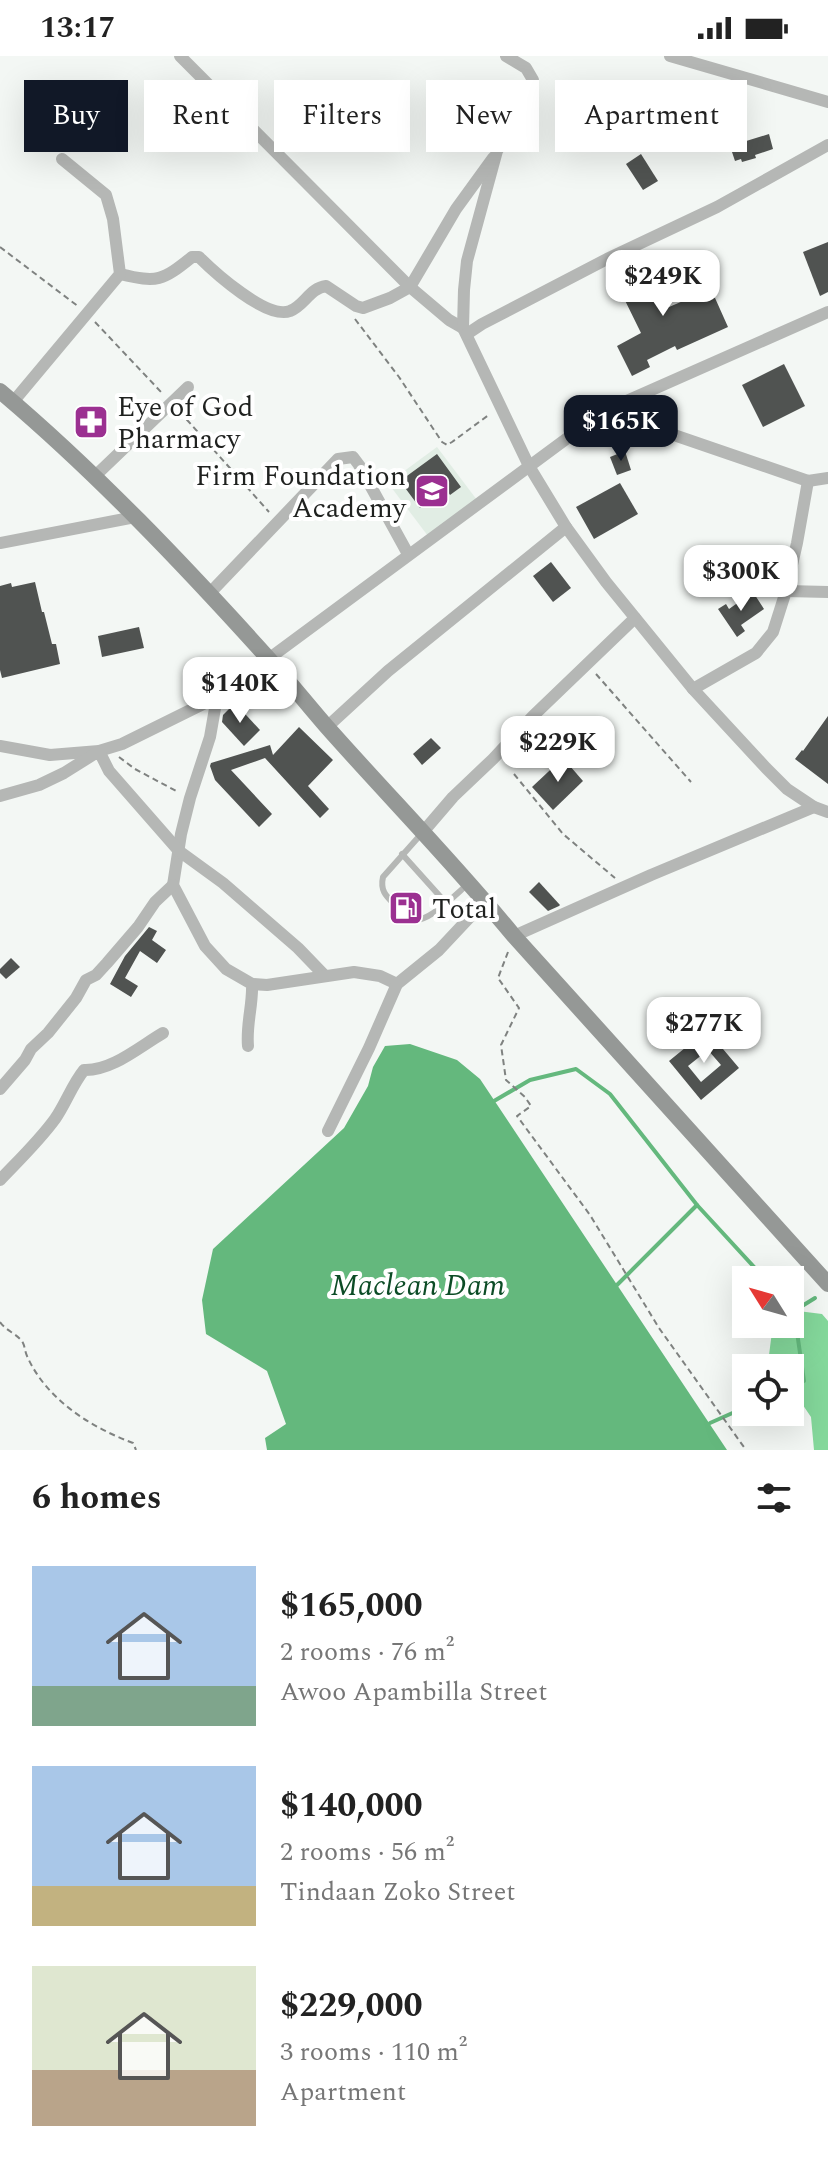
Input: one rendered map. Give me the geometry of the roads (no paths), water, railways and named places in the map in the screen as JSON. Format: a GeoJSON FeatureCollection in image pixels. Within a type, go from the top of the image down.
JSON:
{"type":"FeatureCollection","features":[{"type":"Feature","properties":{"kind":"main road"},"geometry":{"type":"LineString","coordinates":[[6,396],[48,431],[135,517],[268,658],[828,1284]]}},
{"type":"Feature","properties":{"kind":"street"},"geometry":{"type":"LineString","coordinates":[[180,56],[410,287],[465,331]]}},
{"type":"Feature","properties":{"kind":"street"},"geometry":{"type":"LineString","coordinates":[[506,56],[529,62]]}},
{"type":"Feature","properties":{"kind":"street"},"geometry":{"type":"LineString","coordinates":[[670,56],[828,102]]}},
{"type":"Feature","properties":{"kind":"street"},"geometry":{"type":"LineString","coordinates":[[465,331],[717,207],[828,145]]}},
{"type":"Feature","properties":{"kind":"street"},"geometry":{"type":"LineString","coordinates":[[120,274],[143,279],[167,277],[192,257],[199,257],[221,279],[256,303],[283,312],[291,311],[319,287],[326,286],[363,308],[410,287],[456,209],[496,152]]}},
{"type":"Feature","properties":{"kind":"street"},"geometry":{"type":"LineString","coordinates":[[497,152],[467,261],[465,331],[529,466],[566,527],[693,689],[776,779],[814,807],[828,812]]}},
{"type":"Feature","properties":{"kind":"street"},"geometry":{"type":"LineString","coordinates":[[6,396],[87,314],[120,274],[113,219],[106,195],[62,159]]}},
{"type":"Feature","properties":{"kind":"street"},"geometry":{"type":"LineString","coordinates":[[0,796],[39,785],[104,750],[217,697],[604,411],[828,312]]}},
{"type":"Feature","properties":{"kind":"street"},"geometry":{"type":"LineString","coordinates":[[94,477],[188,387]]}},
{"type":"Feature","properties":{"kind":"street"},"geometry":{"type":"LineString","coordinates":[[604,411],[808,481],[828,478]]}},
{"type":"Feature","properties":{"kind":"street"},"geometry":{"type":"LineString","coordinates":[[208,595],[338,459],[353,457],[408,554]]}},
{"type":"Feature","properties":{"kind":"street"},"geometry":{"type":"LineString","coordinates":[[693,689],[756,653],[773,632],[786,591],[808,481]]}},
{"type":"Feature","properties":{"kind":"street"},"geometry":{"type":"LineString","coordinates":[[0,543],[135,517]]}},
{"type":"Feature","properties":{"kind":"street"},"geometry":{"type":"LineString","coordinates":[[327,727],[388,671],[566,527]]}},
{"type":"Feature","properties":{"kind":"street"},"geometry":{"type":"LineString","coordinates":[[786,591],[828,592]]}},
{"type":"Feature","properties":{"kind":"street"},"geometry":{"type":"LineString","coordinates":[[423,832],[453,797],[635,618]]}},
{"type":"Feature","properties":{"kind":"street"},"geometry":{"type":"LineString","coordinates":[[0,1089],[76,998],[86,980],[96,975],[107,963],[155,902],[173,885],[190,798],[210,737],[217,697]]}},
{"type":"Feature","properties":{"kind":"street"},"geometry":{"type":"LineString","coordinates":[[0,746],[50,755],[104,750]]}},
{"type":"Feature","properties":{"kind":"street"},"geometry":{"type":"LineString","coordinates":[[104,750],[109,771],[179,851],[223,883],[298,948],[325,976]]}},
{"type":"Feature","properties":{"kind":"street"},"geometry":{"type":"LineString","coordinates":[[514,936],[814,807]]}},
{"type":"Feature","properties":{"kind":"street"},"geometry":{"type":"LineString","coordinates":[[173,885],[205,946],[226,969],[252,984],[267,985],[354,972],[380,976],[397,984]]}},
{"type":"Feature","properties":{"kind":"street"},"geometry":{"type":"LineString","coordinates":[[328,1131],[397,984],[439,950],[485,901]]}},
{"type":"Feature","properties":{"kind":"street"},"geometry":{"type":"LineString","coordinates":[[248,1046],[246,1027],[253,1004],[252,984]]}},
{"type":"Feature","properties":{"kind":"street"},"geometry":{"type":"LineString","coordinates":[[0,1180],[6,1165],[31,1150],[56,1117],[84,1070],[110,1065],[163,1033]]}},
{"type":"Feature","properties":{"kind":"lane"},"geometry":{"type":"LineString","coordinates":[[423,832],[383,877],[383,893],[408,920],[417,921],[427,918],[468,884]]}},
{"type":"Feature","properties":{"kind":"lane"},"geometry":{"type":"LineString","coordinates":[[402,854],[446,903]]}},
{"type":"Feature","properties":{"kind":"water","name":"Maclean Dam"},"geometry":{"type":"Polygon","coordinates":[[[410,1044],[457,1060],[480,1079],[727,1450],[267,1450],[265,1438],[286,1424],[267,1371],[206,1334],[202,1300],[213,1249],[344,1128],[368,1086],[373,1067],[385,1046],[410,1044]]]}},
{"type":"Feature","properties":{"kind":"waterway"},"geometry":{"type":"LineString","coordinates":[[494,1101],[530,1080],[576,1069],[610,1094],[697,1205],[753,1266]]}},
{"type":"Feature","properties":{"kind":"waterway"},"geometry":{"type":"LineString","coordinates":[[617,1285],[697,1205]]}},
{"type":"Feature","properties":{"kind":"waterway"},"geometry":{"type":"LineString","coordinates":[[800,1354],[794,1311],[815,1298]]}},
{"type":"Feature","properties":{"kind":"waterway"},"geometry":{"type":"LineString","coordinates":[[710,1423],[732,1413]]}},
{"type":"Feature","properties":{"kind":"place","name":"Eye of God Pharmacy"},"geometry":{"type":"Point","coordinates":[91,422]}},
{"type":"Feature","properties":{"kind":"place","name":"Firm Foundation Academy"},"geometry":{"type":"Point","coordinates":[432,491]}},
{"type":"Feature","properties":{"kind":"place","name":"Total"},"geometry":{"type":"Point","coordinates":[406,908]}}]}
